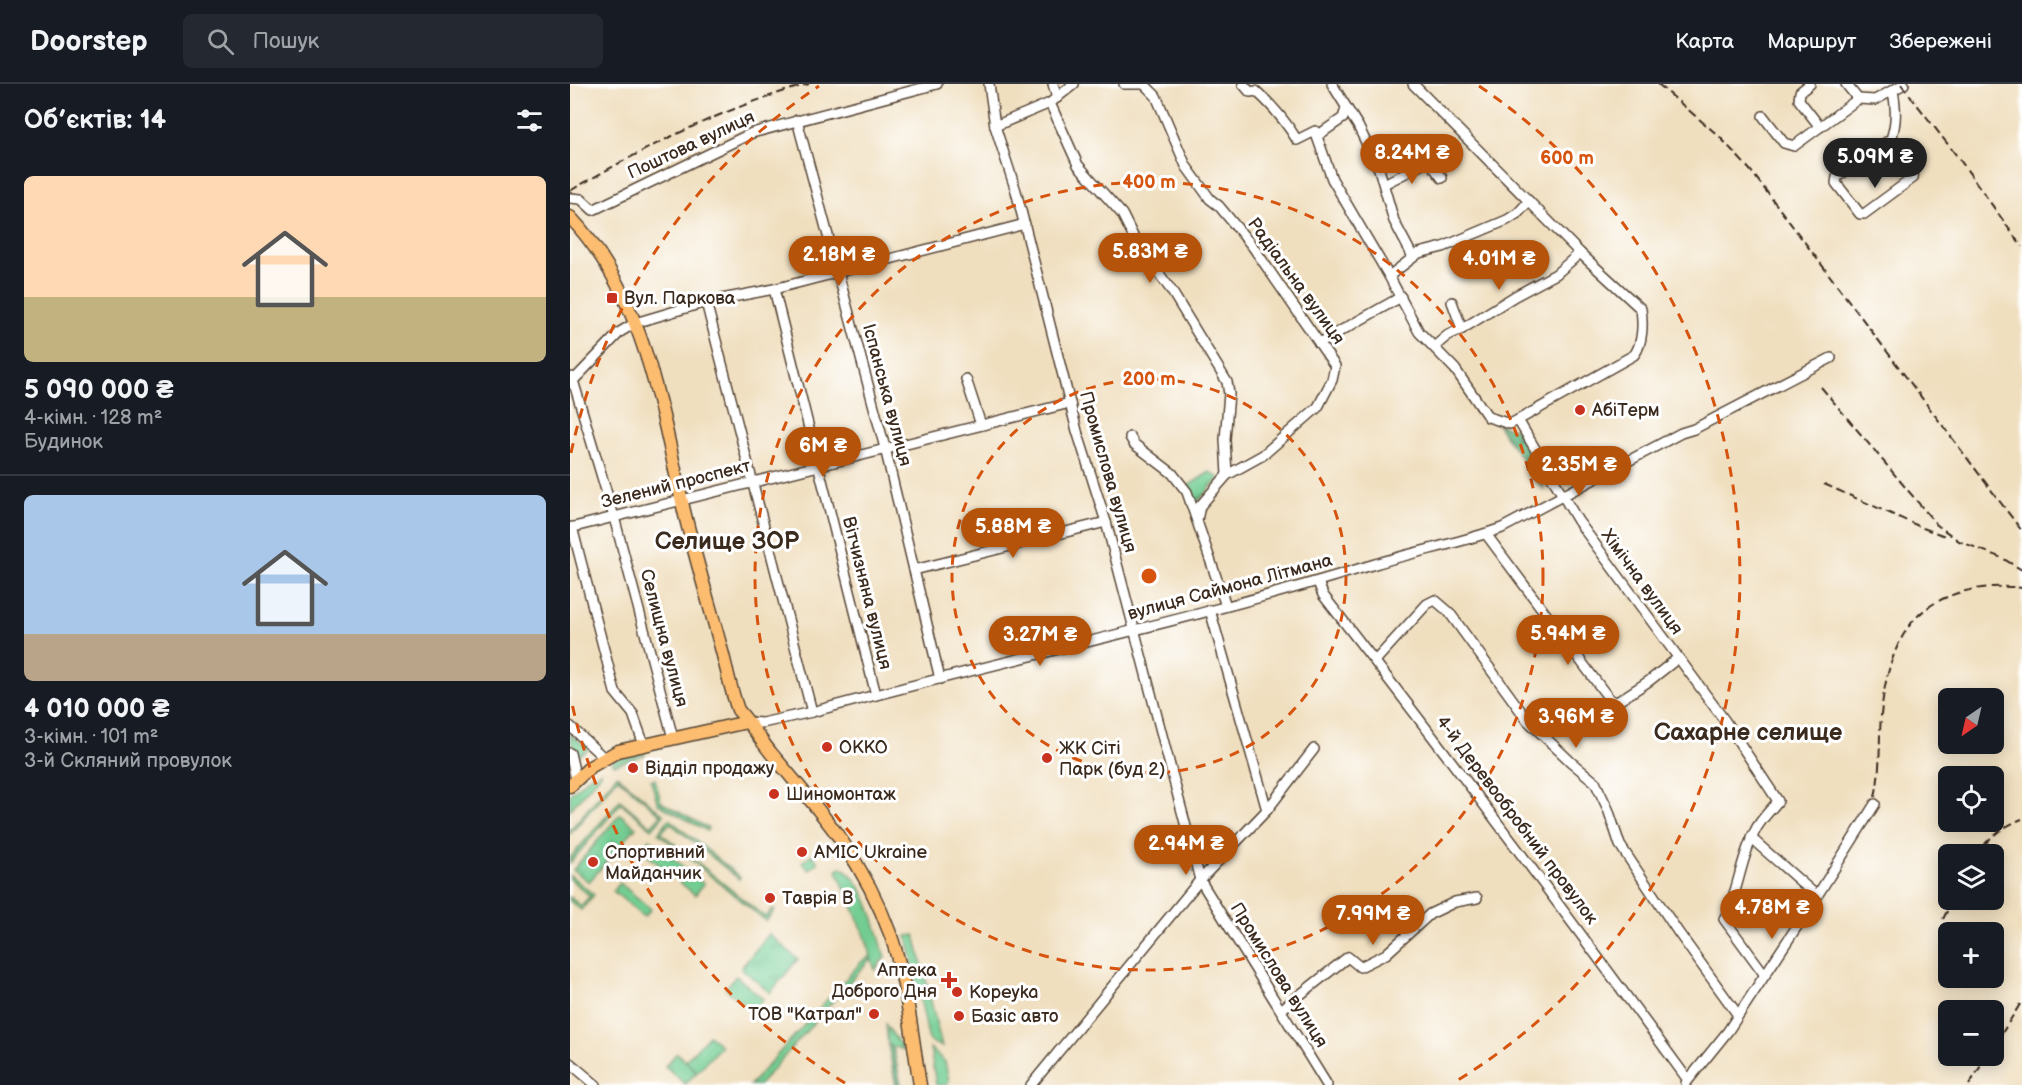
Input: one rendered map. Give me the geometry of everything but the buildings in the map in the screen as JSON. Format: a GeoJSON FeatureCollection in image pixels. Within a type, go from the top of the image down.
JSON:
{"type":"FeatureCollection","features":[{"type":"Feature","properties":{"kind":"main road"},"geometry":{"type":"LineString","coordinates":[[570,218],[603,262],[619,289],[634,323],[659,402],[682,500],[738,710],[836,831],[856,860],[871,888],[891,937],[897,958],[920,1085]]}},
{"type":"Feature","properties":{"kind":"main road"},"geometry":{"type":"LineString","coordinates":[[573,782],[604,758],[618,751],[747,722]]}},
{"type":"Feature","properties":{"kind":"street","name":"Поштова вулиця"},"geometry":{"type":"LineString","coordinates":[[570,198],[581,199],[593,210],[752,133],[937,84]]}},
{"type":"Feature","properties":{"kind":"street","name":"Промислова вулиця"},"geometry":{"type":"LineString","coordinates":[[989,84],[995,126],[1025,224],[1070,403],[1106,522],[1200,880],[1327,1085]]}},
{"type":"Feature","properties":{"kind":"street"},"geometry":{"type":"LineString","coordinates":[[1053,84],[1053,100],[1078,165],[1122,214],[1136,242],[1182,307],[1227,382],[1229,394],[1225,439],[1227,475]]}},
{"type":"Feature","properties":{"kind":"street"},"geometry":{"type":"LineString","coordinates":[[995,126],[1053,100],[1074,84]]}},
{"type":"Feature","properties":{"kind":"street","name":"Радіальна вулиця"},"geometry":{"type":"LineString","coordinates":[[1124,84],[1144,84],[1156,96],[1186,166],[1210,199],[1219,206],[1253,246],[1332,360],[1335,371],[1318,407],[1263,455],[1227,475],[1200,506],[1197,520]]}},
{"type":"Feature","properties":{"kind":"street"},"geometry":{"type":"LineString","coordinates":[[1243,84],[1250,92],[1258,87],[1284,118],[1298,140],[1315,131],[1332,179],[1419,332],[1455,369],[1488,417],[1510,424],[1634,355],[1639,349],[1641,309],[1580,253],[1413,84]]}},
{"type":"Feature","properties":{"kind":"street"},"geometry":{"type":"LineString","coordinates":[[1332,84],[1358,126],[1379,169],[1394,221],[1413,257]]}},
{"type":"Feature","properties":{"kind":"street"},"geometry":{"type":"LineString","coordinates":[[1810,84],[1800,92],[1799,100],[1820,127]]}},
{"type":"Feature","properties":{"kind":"street"},"geometry":{"type":"LineString","coordinates":[[1846,84],[1858,99]]}},
{"type":"Feature","properties":{"kind":"street"},"geometry":{"type":"LineString","coordinates":[[1763,116],[1784,143],[1794,146],[1858,99],[1875,100],[1894,94],[1904,84]]}},
{"type":"Feature","properties":{"kind":"street"},"geometry":{"type":"LineString","coordinates":[[1891,139],[1914,170],[1913,178],[1864,214],[1860,214],[1836,183],[1837,177],[1891,139],[1895,127],[1894,94]]}},
{"type":"Feature","properties":{"kind":"street"},"geometry":{"type":"LineString","coordinates":[[1317,136],[1343,118],[1346,109]]}},
{"type":"Feature","properties":{"kind":"street","name":"Іспанська вулиця"},"geometry":{"type":"LineString","coordinates":[[797,120],[885,448],[940,679]]}},
{"type":"Feature","properties":{"kind":"street"},"geometry":{"type":"LineString","coordinates":[[1384,184],[1429,161],[1442,178]]}},
{"type":"Feature","properties":{"kind":"street"},"geometry":{"type":"LineString","coordinates":[[1389,276],[1419,253],[1469,238],[1507,220],[1518,213],[1529,201]]}},
{"type":"Feature","properties":{"kind":"street"},"geometry":{"type":"LineString","coordinates":[[571,379],[620,332],[634,323],[706,302],[774,289],[1025,224]]}},
{"type":"Feature","properties":{"kind":"street"},"geometry":{"type":"LineString","coordinates":[[1434,346],[1448,335],[1556,274],[1580,253]]}},
{"type":"Feature","properties":{"kind":"street","name":"Вітчизняна вулиця"},"geometry":{"type":"LineString","coordinates":[[774,289],[876,695]]}},
{"type":"Feature","properties":{"kind":"street"},"geometry":{"type":"LineString","coordinates":[[1319,343],[1401,297]]}},
{"type":"Feature","properties":{"kind":"street"},"geometry":{"type":"LineString","coordinates":[[706,302],[812,712]]}},
{"type":"Feature","properties":{"kind":"street"},"geometry":{"type":"LineString","coordinates":[[1452,302],[1462,329]]}},
{"type":"Feature","properties":{"kind":"street","name":"вулиця Саймона Літмана"},"geometry":{"type":"LineString","coordinates":[[747,722],[762,723],[812,712],[1318,582],[1486,534],[1502,528],[1671,438],[1694,429],[1831,358]]}},
{"type":"Feature","properties":{"kind":"street","name":"Селищна вулиця"},"geometry":{"type":"LineString","coordinates":[[571,379],[614,518],[674,738]]}},
{"type":"Feature","properties":{"kind":"street"},"geometry":{"type":"LineString","coordinates":[[966,380],[981,425]]}},
{"type":"Feature","properties":{"kind":"street","name":"Зелений проспект"},"geometry":{"type":"LineString","coordinates":[[571,527],[1070,403]]}},
{"type":"Feature","properties":{"kind":"street","name":"Хімічна вулиця"},"geometry":{"type":"LineString","coordinates":[[1518,420],[1578,521],[1725,721],[1778,801],[1757,826],[1751,838],[1744,855],[1734,898],[1724,919],[1765,975]]}},
{"type":"Feature","properties":{"kind":"street"},"geometry":{"type":"LineString","coordinates":[[1130,436],[1134,444],[1172,473],[1187,492],[1226,606]]}},
{"type":"Feature","properties":{"kind":"street"},"geometry":{"type":"LineString","coordinates":[[914,570],[1106,522]]}},
{"type":"Feature","properties":{"kind":"street"},"geometry":{"type":"LineString","coordinates":[[571,527],[615,693],[626,703],[633,714],[644,745]]}},
{"type":"Feature","properties":{"kind":"street"},"geometry":{"type":"LineString","coordinates":[[1486,534],[1610,700],[1617,702],[1678,658]]}},
{"type":"Feature","properties":{"kind":"street","name":"4-й Деревообробний провулок"},"geometry":{"type":"LineString","coordinates":[[1318,582],[1323,595],[1530,864],[1686,1082]]}},
{"type":"Feature","properties":{"kind":"street"},"geometry":{"type":"LineString","coordinates":[[1375,661],[1427,604],[1435,600],[1449,612],[1528,721],[1595,782],[1608,809],[1620,845],[1678,932],[1738,1015]]}},
{"type":"Feature","properties":{"kind":"street"},"geometry":{"type":"LineString","coordinates":[[1210,610],[1267,810]]}},
{"type":"Feature","properties":{"kind":"street"},"geometry":{"type":"LineString","coordinates":[[570,726],[604,758]]}},
{"type":"Feature","properties":{"kind":"street"},"geometry":{"type":"LineString","coordinates":[[1031,1085],[1200,880],[1267,810],[1314,749]]}},
{"type":"Feature","properties":{"kind":"street"},"geometry":{"type":"LineString","coordinates":[[570,753],[573,782]]}},
{"type":"Feature","properties":{"kind":"street"},"geometry":{"type":"LineString","coordinates":[[1686,1082],[1738,1015],[1875,804]]}},
{"type":"Feature","properties":{"kind":"street"},"geometry":{"type":"LineString","coordinates":[[1751,838],[1817,896]]}},
{"type":"Feature","properties":{"kind":"street"},"geometry":{"type":"LineString","coordinates":[[1282,1009],[1348,957],[1360,967],[1386,954],[1430,914],[1455,902],[1476,898]]}},
{"type":"Feature","properties":{"kind":"street"},"geometry":{"type":"LineString","coordinates":[[570,1063],[596,1085]]}},
{"type":"Feature","properties":{"kind":"green space"},"geometry":{"type":"Polygon","coordinates":[[[1497,424],[1517,430],[1531,448],[1545,474],[1543,489],[1497,424]]]}},
{"type":"Feature","properties":{"kind":"green space"},"geometry":{"type":"Polygon","coordinates":[[[1210,472],[1219,478],[1196,504],[1186,487],[1210,472]]]}},
{"type":"Feature","properties":{"kind":"green space"},"geometry":{"type":"Polygon","coordinates":[[[570,734],[589,749],[575,758],[570,734]]]}},
{"type":"Feature","properties":{"kind":"green space"},"geometry":{"type":"Polygon","coordinates":[[[641,751],[645,755],[614,765],[612,761],[641,751]]]}},
{"type":"Feature","properties":{"kind":"green space"},"geometry":{"type":"Polygon","coordinates":[[[601,771],[570,810],[570,794],[592,774],[594,777],[601,771]]]}},
{"type":"Feature","properties":{"kind":"green space"},"geometry":{"type":"Polygon","coordinates":[[[617,775],[664,815],[652,829],[621,803],[570,863],[570,858],[620,800],[651,826],[661,815],[618,778],[570,834],[570,830],[617,775]]]}},
{"type":"Feature","properties":{"kind":"green space"},"geometry":{"type":"Polygon","coordinates":[[[655,779],[661,802],[708,828],[707,831],[658,804],[651,780],[655,779]]]}},
{"type":"Feature","properties":{"kind":"green space"},"geometry":{"type":"Polygon","coordinates":[[[620,814],[636,827],[589,882],[573,870],[620,814]]]}},
{"type":"Feature","properties":{"kind":"green space"},"geometry":{"type":"Polygon","coordinates":[[[669,819],[740,877],[739,879],[670,823],[661,833],[765,917],[773,909],[775,910],[766,921],[658,833],[669,819]]]}},
{"type":"Feature","properties":{"kind":"green space"},"geometry":{"type":"Polygon","coordinates":[[[650,839],[704,884],[695,895],[641,850],[650,839]]]}},
{"type":"Feature","properties":{"kind":"green space"},"geometry":{"type":"Polygon","coordinates":[[[812,854],[818,863],[809,870],[802,862],[812,854]]]}},
{"type":"Feature","properties":{"kind":"green space"},"geometry":{"type":"Polygon","coordinates":[[[841,867],[850,874],[864,895],[885,957],[875,970],[871,958],[759,1085],[750,1085],[862,961],[871,956],[865,936],[837,871],[841,867]]]}},
{"type":"Feature","properties":{"kind":"green space"},"geometry":{"type":"Polygon","coordinates":[[[570,875],[594,895],[581,910],[570,901],[570,897],[581,906],[590,896],[570,879],[570,875]]]}},
{"type":"Feature","properties":{"kind":"green space"},"geometry":{"type":"Polygon","coordinates":[[[620,883],[651,909],[644,917],[613,891],[620,883]]]}},
{"type":"Feature","properties":{"kind":"green space"},"geometry":{"type":"Polygon","coordinates":[[[769,934],[798,959],[770,993],[741,968],[769,934]]]}},
{"type":"Feature","properties":{"kind":"green space"},"geometry":{"type":"Polygon","coordinates":[[[915,935],[942,1047],[929,1041],[907,936],[915,935]]]}},
{"type":"Feature","properties":{"kind":"green space"},"geometry":{"type":"Polygon","coordinates":[[[736,976],[763,999],[753,1011],[725,989],[736,976]]]}},
{"type":"Feature","properties":{"kind":"green space"},"geometry":{"type":"Polygon","coordinates":[[[886,1025],[904,1050],[888,1045],[886,1025]]]}},
{"type":"Feature","properties":{"kind":"green space"},"geometry":{"type":"Polygon","coordinates":[[[709,1035],[721,1046],[697,1072],[685,1061],[709,1035]]]}},
{"type":"Feature","properties":{"kind":"green space"},"geometry":{"type":"Polygon","coordinates":[[[888,1045],[893,1047],[901,1085],[896,1085],[888,1045]]]}},
{"type":"Feature","properties":{"kind":"green space"},"geometry":{"type":"Polygon","coordinates":[[[930,1048],[945,1062],[949,1081],[947,1085],[936,1085],[930,1048]]]}},
{"type":"Feature","properties":{"kind":"green space"},"geometry":{"type":"Polygon","coordinates":[[[677,1053],[697,1072],[685,1084],[665,1066],[677,1053]]]}},
{"type":"Feature","properties":{"kind":"railway"},"geometry":{"type":"LineString","coordinates":[[570,191],[656,144],[716,116],[809,84]]}},
{"type":"Feature","properties":{"kind":"railway"},"geometry":{"type":"LineString","coordinates":[[1658,84],[1720,137],[1751,171],[2022,531]]}},
{"type":"Feature","properties":{"kind":"railway"},"geometry":{"type":"LineString","coordinates":[[1901,84],[1960,160],[2022,247]]}},
{"type":"Feature","properties":{"kind":"railway"},"geometry":{"type":"LineString","coordinates":[[1821,387],[1937,525],[1959,541],[2002,558],[2022,570]]}},
{"type":"Feature","properties":{"kind":"railway"},"geometry":{"type":"LineString","coordinates":[[1824,484],[1948,537]]}},
{"type":"Feature","properties":{"kind":"railway"},"geometry":{"type":"LineString","coordinates":[[1875,797],[1885,685],[1894,653],[1910,625],[1932,605],[1961,592],[1992,587],[2022,588]]}},
{"type":"Feature","properties":{"kind":"railway"},"geometry":{"type":"LineString","coordinates":[[1985,844],[1996,833],[2022,819]]}},
{"type":"Feature","properties":{"kind":"railway"},"geometry":{"type":"LineString","coordinates":[[1943,919],[1948,910]]}},
{"type":"Feature","properties":{"kind":"railway"},"geometry":{"type":"LineString","coordinates":[[2004,1030],[2022,1001]]}},
{"type":"Feature","properties":{"kind":"railway"},"geometry":{"type":"LineString","coordinates":[[1969,1085],[1981,1066]]}},
{"type":"Feature","properties":{"kind":"place","name":"Вул. Паркова"},"geometry":{"type":"Point","coordinates":[612,298]}},
{"type":"Feature","properties":{"kind":"place","name":"АбіТерм"},"geometry":{"type":"Point","coordinates":[1580,410]}},
{"type":"Feature","properties":{"kind":"place","name":"ОККО"},"geometry":{"type":"Point","coordinates":[827,747]}},
{"type":"Feature","properties":{"kind":"place","name":"ЖК Сіті Парк (буд 2)"},"geometry":{"type":"Point","coordinates":[1047,758]}},
{"type":"Feature","properties":{"kind":"place","name":"Відділ продажу"},"geometry":{"type":"Point","coordinates":[633,768]}},
{"type":"Feature","properties":{"kind":"place","name":"Шиномонтаж"},"geometry":{"type":"Point","coordinates":[774,794]}},
{"type":"Feature","properties":{"kind":"place","name":"AMIC Ukraine"},"geometry":{"type":"Point","coordinates":[802,852]}},
{"type":"Feature","properties":{"kind":"place","name":"Спортивний Майданчик"},"geometry":{"type":"Point","coordinates":[593,862]}},
{"type":"Feature","properties":{"kind":"place","name":"Таврія В"},"geometry":{"type":"Point","coordinates":[770,898]}},
{"type":"Feature","properties":{"kind":"place","name":"Аптека Доброго Дня"},"geometry":{"type":"Point","coordinates":[949,980]}},
{"type":"Feature","properties":{"kind":"place","name":"Kopeyka"},"geometry":{"type":"Point","coordinates":[957,992]}},
{"type":"Feature","properties":{"kind":"place","name":"ТОВ \"Катрал\""},"geometry":{"type":"Point","coordinates":[874,1014]}},
{"type":"Feature","properties":{"kind":"place","name":"Базіс авто"},"geometry":{"type":"Point","coordinates":[959,1016]}},
{"type":"Feature","properties":{"kind":"district","name":"Селище ЗОР"},"geometry":{"type":"Point","coordinates":[727,541]}},
{"type":"Feature","properties":{"kind":"district","name":"Сахарне селище"},"geometry":{"type":"Point","coordinates":[1748,732]}}]}
